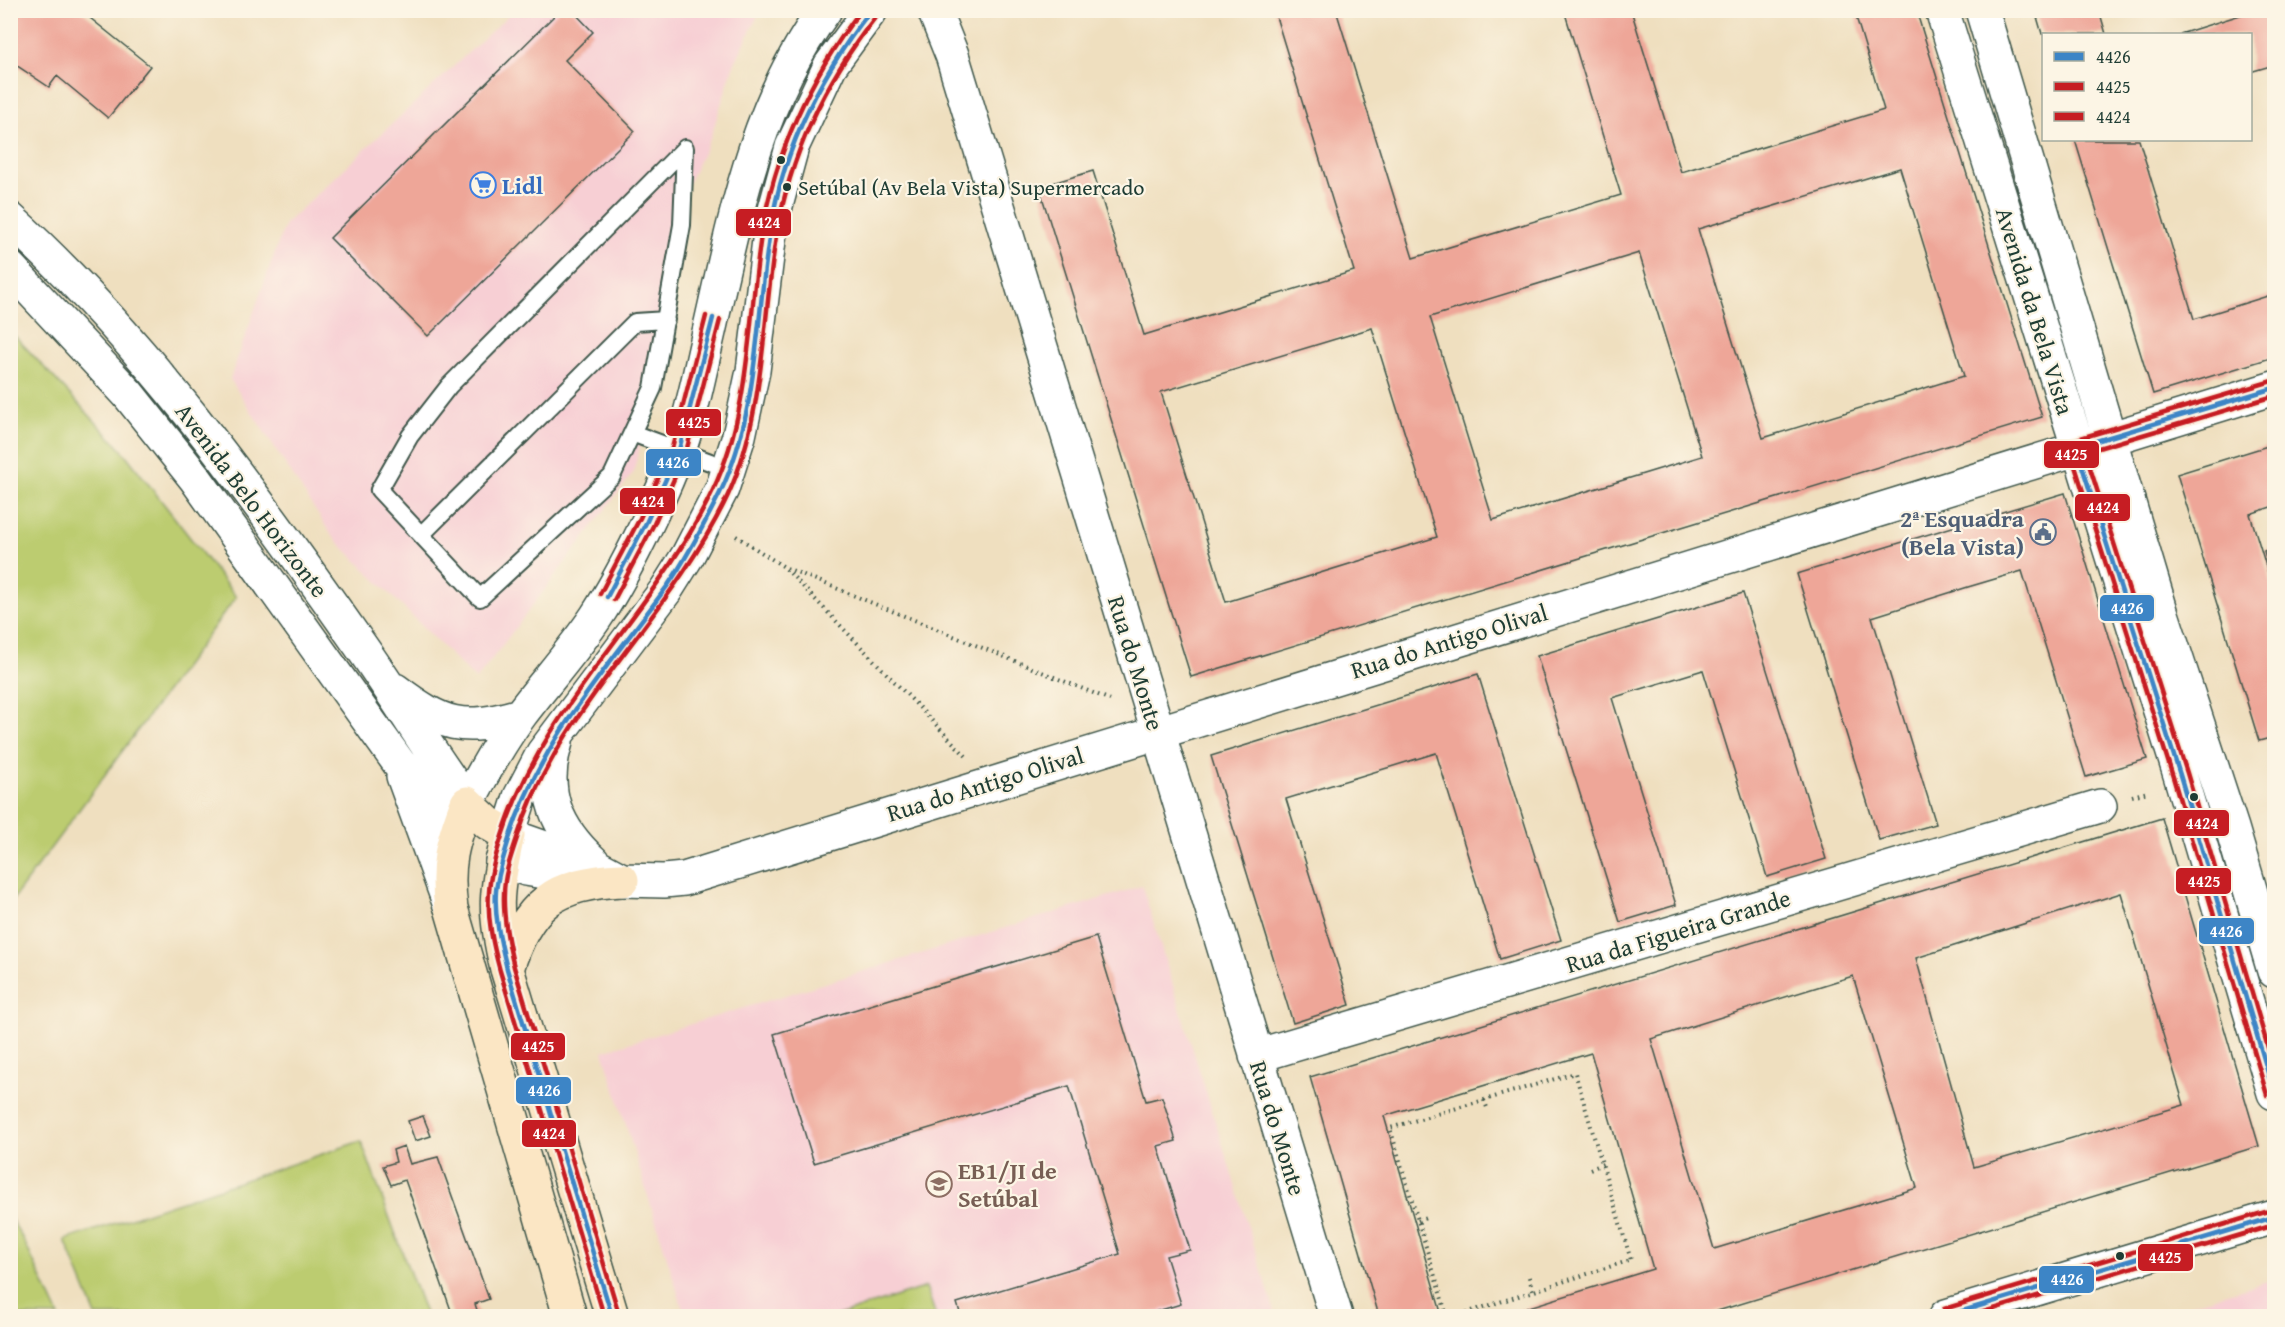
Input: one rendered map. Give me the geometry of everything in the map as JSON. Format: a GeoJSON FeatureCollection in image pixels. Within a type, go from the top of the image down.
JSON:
{"type":"FeatureCollection","features":[{"type":"Feature","properties":{"kind":"street"},"geometry":{"type":"LineString","coordinates":[[462,817],[497,748],[598,614],[647,521],[679,450],[694,398],[746,176],[758,139],[771,104],[791,63],[825,10]]}},
{"type":"Feature","properties":{"kind":"street"},"geometry":{"type":"LineString","coordinates":[[612,1317],[507,969],[497,926],[496,893],[505,848],[520,797],[543,753],[666,590],[708,518],[729,469],[739,436],[753,371],[771,224],[792,147],[830,66],[872,10]]}},
{"type":"Feature","properties":{"kind":"street","name":"Rua do Monte"},"geometry":{"type":"LineString","coordinates":[[934,10],[956,67],[1336,1317]]}},
{"type":"Feature","properties":{"kind":"street","name":"Avenida da Bela Vista"},"geometry":{"type":"LineString","coordinates":[[1942,10],[2076,447],[2180,775],[2274,1093]]}},
{"type":"Feature","properties":{"kind":"street","name":"Avenida da Bela Vista"},"geometry":{"type":"LineString","coordinates":[[1982,10],[2109,438],[2274,971]]}},
{"type":"Feature","properties":{"kind":"street","name":"Avenida Belo Horizonte"},"geometry":{"type":"LineString","coordinates":[[10,219],[108,318],[201,427],[350,630],[383,680],[462,817],[447,880],[451,908]]}},
{"type":"Feature","properties":{"kind":"street","name":"Avenida Belo Horizonte"},"geometry":{"type":"LineString","coordinates":[[10,268],[128,394],[195,478],[399,763],[462,817],[488,823],[505,848]]}},
{"type":"Feature","properties":{"kind":"street","name":"Rua do Antigo Olival"},"geometry":{"type":"LineString","coordinates":[[505,848],[526,869],[664,881],[684,879],[2076,447],[2274,388]]}},
{"type":"Feature","properties":{"kind":"street"},"geometry":{"type":"LineString","coordinates":[[383,680],[420,708],[447,722],[479,726],[520,715]]}},
{"type":"Feature","properties":{"kind":"street"},"geometry":{"type":"LineString","coordinates":[[507,969],[523,929],[548,900],[563,890],[605,876],[567,836],[556,815],[551,786],[551,764],[562,726]]}},
{"type":"Feature","properties":{"kind":"street","name":"Avenida Belo Horizonte"},"geometry":{"type":"LineString","coordinates":[[399,763],[418,825],[451,908],[570,1317]]}},
{"type":"Feature","properties":{"kind":"street","name":"Rua da Figueira Grande"},"geometry":{"type":"LineString","coordinates":[[1256,1056],[2100,806]]}},
{"type":"Feature","properties":{"kind":"street"},"geometry":{"type":"LineString","coordinates":[[1946,1317],[2274,1217]]}},
{"type":"Feature","properties":{"kind":"lane"},"geometry":{"type":"LineString","coordinates":[[685,147],[682,225],[666,320],[653,388],[632,433],[612,476],[480,598],[379,490],[410,436],[449,386],[685,147]]}},
{"type":"Feature","properties":{"kind":"lane"},"geometry":{"type":"LineString","coordinates":[[420,535],[635,322],[666,320]]}},
{"type":"Feature","properties":{"kind":"lane"},"geometry":{"type":"LineString","coordinates":[[632,433],[729,469]]}},
{"type":"Feature","properties":{"kind":"path"},"geometry":{"type":"LineString","coordinates":[[708,518],[784,567],[1119,704]]}},
{"type":"Feature","properties":{"kind":"path"},"geometry":{"type":"LineString","coordinates":[[784,567],[966,757]]}},
{"type":"Feature","properties":{"kind":"path"},"geometry":{"type":"LineString","coordinates":[[1447,1317],[1390,1128],[1575,1072],[1631,1260],[1455,1317]]}},
{"type":"Feature","properties":{"kind":"path"},"geometry":{"type":"LineString","coordinates":[[1484,1100],[1488,1110]]}},
{"type":"Feature","properties":{"kind":"path"},"geometry":{"type":"LineString","coordinates":[[1590,1168],[1603,1164]]}},
{"type":"Feature","properties":{"kind":"path"},"geometry":{"type":"LineString","coordinates":[[1418,1221],[1426,1218]]}},
{"type":"Feature","properties":{"kind":"path"},"geometry":{"type":"LineString","coordinates":[[1529,1277],[1533,1292]]}},
{"type":"Feature","properties":{"kind":"shaded area"},"geometry":{"type":"Polygon","coordinates":[[[513,11],[760,11],[733,67],[710,139],[679,202],[647,421],[633,473],[476,680],[332,536],[230,379],[285,224],[513,11]]]}},
{"type":"Feature","properties":{"kind":"shaded area","name":"EB1/JI de Setúbal"},"geometry":{"type":"Polygon","coordinates":[[[1142,886],[1276,1316],[685,1316],[603,1051],[1142,886]]]}},
{"type":"Feature","properties":{"kind":"shaded area"},"geometry":{"type":"Polygon","coordinates":[[[2274,1279],[2274,1316],[2151,1316],[2274,1279]]]}},
{"type":"Feature","properties":{"kind":"green space"},"geometry":{"type":"Polygon","coordinates":[[[11,332],[122,450],[236,597],[11,902],[11,332]]]}},
{"type":"Feature","properties":{"kind":"green space"},"geometry":{"type":"Polygon","coordinates":[[[361,1141],[426,1316],[96,1316],[65,1240],[361,1141]]]}},
{"type":"Feature","properties":{"kind":"green space"},"geometry":{"type":"Polygon","coordinates":[[[11,1219],[23,1239],[59,1316],[11,1316],[11,1219]]]}},
{"type":"Feature","properties":{"kind":"green space"},"geometry":{"type":"Polygon","coordinates":[[[926,1287],[936,1316],[836,1316],[926,1287]]]}},
{"type":"Feature","properties":{"kind":"building"},"geometry":{"type":"Polygon","coordinates":[[[10,10],[80,10],[150,66],[108,118],[57,76],[49,87],[10,61],[10,10]]]}},
{"type":"Feature","properties":{"kind":"building","name":"Lidl"},"geometry":{"type":"Polygon","coordinates":[[[560,10],[572,10],[593,32],[565,60],[635,131],[428,336],[330,238],[560,10]]]}},
{"type":"Feature","properties":{"kind":"building"},"geometry":{"type":"Polygon","coordinates":[[[1274,10],[1336,10],[1413,258],[1621,195],[1564,10],[1631,10],[1681,172],[1884,110],[1854,10],[1916,10],[2042,417],[1191,677],[1039,187],[1093,171],[1144,335],[1354,271],[1274,10]],[[1900,168],[1698,229],[1763,438],[1964,376],[1900,168]],[[1639,253],[1430,317],[1493,520],[1702,456],[1639,253]],[[1372,328],[1161,392],[1226,602],[1437,537],[1372,328]]]}},
{"type":"Feature","properties":{"kind":"building"},"geometry":{"type":"Polygon","coordinates":[[[2035,10],[2099,10],[2106,33],[2042,33],[2035,10]]]}},
{"type":"Feature","properties":{"kind":"building"},"geometry":{"type":"Polygon","coordinates":[[[2256,10],[2274,10],[2274,65],[2252,71],[2252,33],[2183,33],[2256,10]]]}},
{"type":"Feature","properties":{"kind":"building"},"geometry":{"type":"Polygon","coordinates":[[[2075,141],[2139,141],[2194,319],[2274,294],[2274,357],[2153,394],[2075,141]]]}},
{"type":"Feature","properties":{"kind":"building"},"geometry":{"type":"Polygon","coordinates":[[[2274,444],[2274,506],[2250,514],[2274,592],[2274,737],[2259,741],[2177,474],[2274,444]]]}},
{"type":"Feature","properties":{"kind":"building"},"geometry":{"type":"Polygon","coordinates":[[[2065,493],[2147,759],[2086,777],[2022,571],[1968,587],[1872,617],[1936,824],[1879,840],[1797,574],[2065,493]]]}},
{"type":"Feature","properties":{"kind":"building"},"geometry":{"type":"Polygon","coordinates":[[[2274,547],[2274,584],[2264,551],[2274,547]]]}},
{"type":"Feature","properties":{"kind":"building"},"geometry":{"type":"Polygon","coordinates":[[[1743,593],[1826,859],[1767,877],[1703,670],[1612,698],[1676,905],[1620,922],[1537,656],[1743,593]]]}},
{"type":"Feature","properties":{"kind":"building"},"geometry":{"type":"Polygon","coordinates":[[[1478,674],[1561,940],[1500,959],[1436,753],[1286,799],[1350,1005],[1293,1023],[1211,756],[1478,674]]]}},
{"type":"Feature","properties":{"kind":"building"},"geometry":{"type":"Polygon","coordinates":[[[2162,818],[2259,1146],[1701,1316],[1500,1316],[1653,1269],[1591,1053],[1384,1116],[1442,1316],[1379,1316],[1310,1077],[2162,818]],[[2121,893],[1916,958],[1974,1167],[2184,1105],[2121,893]],[[1853,976],[1651,1039],[1714,1249],[1917,1188],[1853,976]]]}},
{"type":"Feature","properties":{"kind":"building"},"geometry":{"type":"Polygon","coordinates":[[[1096,937],[1146,1101],[1162,1097],[1176,1141],[1158,1146],[1190,1250],[1166,1256],[1181,1304],[1141,1316],[961,1316],[957,1303],[1120,1254],[1069,1086],[814,1163],[774,1034],[1096,937]]]}},
{"type":"Feature","properties":{"kind":"building"},"geometry":{"type":"Polygon","coordinates":[[[423,1116],[431,1136],[415,1141],[408,1121],[423,1116]]]}},
{"type":"Feature","properties":{"kind":"building"},"geometry":{"type":"Polygon","coordinates":[[[404,1146],[410,1164],[438,1157],[489,1299],[475,1304],[479,1316],[453,1316],[405,1180],[391,1185],[383,1166],[396,1162],[393,1150],[404,1146]]]}},
{"type":"Feature","properties":{"kind":"transit line","name":"4424"},"geometry":{"type":"LineString","coordinates":[[604,1316],[497,961],[489,912],[492,871],[520,788],[544,744],[571,701],[689,535],[713,490],[735,428],[746,364],[761,236],[775,175],[797,117],[811,89],[861,10]]}},
{"type":"Feature","properties":{"kind":"transit line","name":"4426"},"geometry":{"type":"LineString","coordinates":[[612,1316],[507,969],[496,911],[498,878],[522,803],[557,737],[599,676],[668,585],[696,540],[720,493],[732,464],[748,403],[768,245],[781,181],[803,121],[818,92],[852,36],[871,10]]}},
{"type":"Feature","properties":{"kind":"transit line","name":"4425"},"geometry":{"type":"LineString","coordinates":[[619,1314],[514,967],[504,913],[504,887],[510,859],[535,791],[559,747],[586,705],[676,582],[704,540],[728,495],[740,464],[756,400],[771,269],[782,206],[790,177],[800,148],[826,92],[858,40],[877,15]]}},
{"type":"Feature","properties":{"kind":"transit line","name":"4424"},"geometry":{"type":"LineString","coordinates":[[600,594],[640,518],[672,448],[706,316]]}},
{"type":"Feature","properties":{"kind":"transit line","name":"4426"},"geometry":{"type":"LineString","coordinates":[[607,597],[647,521],[679,450],[713,318]]}},
{"type":"Feature","properties":{"kind":"transit line","name":"4425"},"geometry":{"type":"LineString","coordinates":[[614,600],[654,524],[686,452],[720,320]]}},
{"type":"Feature","properties":{"kind":"transit line","name":"4425"},"geometry":{"type":"LineString","coordinates":[[2267,1095],[2173,777],[2069,447],[2074,440],[2272,381]]}},
{"type":"Feature","properties":{"kind":"transit line","name":"4426"},"geometry":{"type":"LineString","coordinates":[[2076,447],[2274,388]]}},
{"type":"Feature","properties":{"kind":"transit line","name":"4424"},"geometry":{"type":"LineString","coordinates":[[2274,396],[2085,452],[2187,773],[2274,1068]]}},
{"type":"Feature","properties":{"kind":"transit line","name":"4426"},"geometry":{"type":"LineString","coordinates":[[2076,447],[2180,775],[2274,1093]]}},
{"type":"Feature","properties":{"kind":"transit line","name":"4424"},"geometry":{"type":"LineString","coordinates":[[1944,1309],[2272,1210]]}},
{"type":"Feature","properties":{"kind":"transit line","name":"4426"},"geometry":{"type":"LineString","coordinates":[[1946,1316],[2274,1217]]}},
{"type":"Feature","properties":{"kind":"transit line","name":"4425"},"geometry":{"type":"LineString","coordinates":[[1970,1316],[2274,1225]]}},
{"type":"Feature","properties":{"kind":"place","name":"Lidl"},"geometry":{"type":"Point","coordinates":[483,185]}},
{"type":"Feature","properties":{"kind":"place","name":"Setúbal (Av Bela Vista) Supermercado"},"geometry":{"type":"Point","coordinates":[787,187]}},
{"type":"Feature","properties":{"kind":"place","name":"2ª Esquadra (Bela Vista)"},"geometry":{"type":"Point","coordinates":[2043,532]}},
{"type":"Feature","properties":{"kind":"place","name":"EB1/JI de Setúbal"},"geometry":{"type":"Point","coordinates":[939,1184]}}]}
